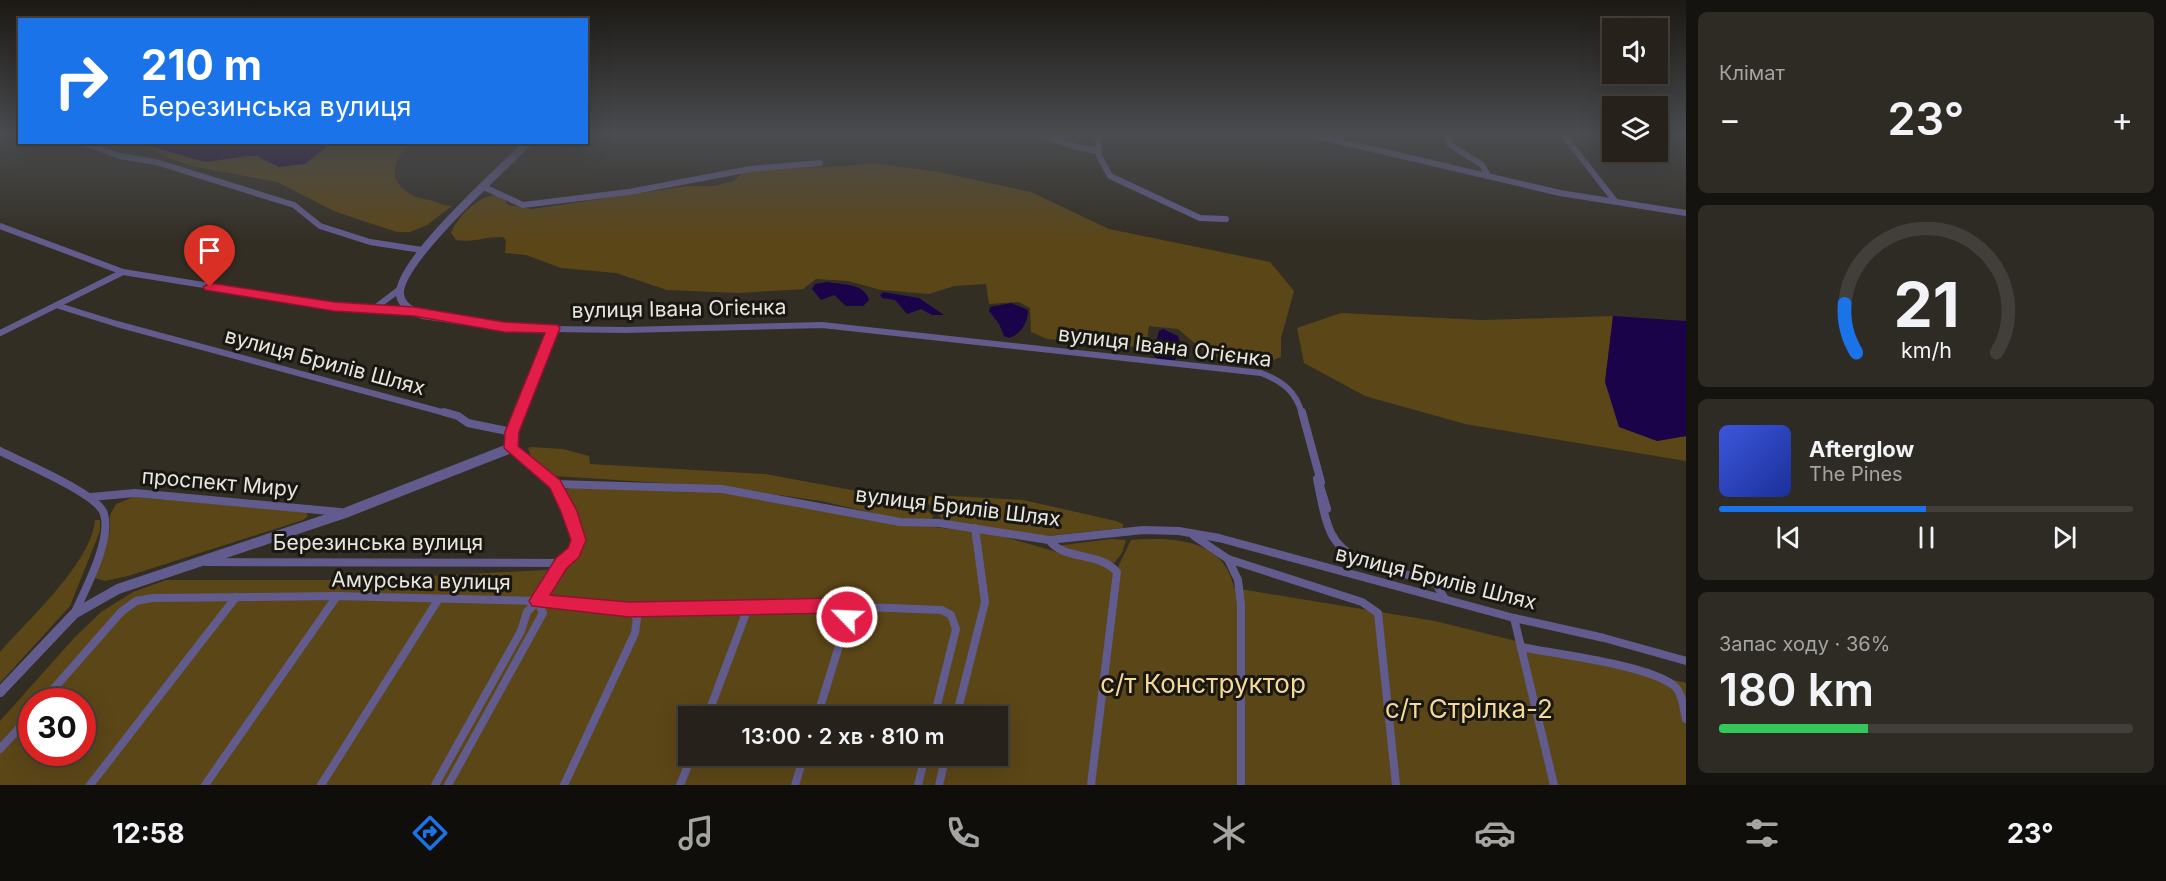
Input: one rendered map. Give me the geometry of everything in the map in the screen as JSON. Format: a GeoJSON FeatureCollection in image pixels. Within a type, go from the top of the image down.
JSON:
{"type":"FeatureCollection","features":[{"type":"Feature","properties":{"kind":"street"},"geometry":{"type":"LineString","coordinates":[[180,170],[294,205],[320,226],[370,242],[422,250]]}},
{"type":"Feature","properties":{"kind":"street"},"geometry":{"type":"LineString","coordinates":[[414,312],[400,297],[400,289],[407,267],[504,170]]}},
{"type":"Feature","properties":{"kind":"street"},"geometry":{"type":"LineString","coordinates":[[486,188],[523,205],[629,192],[747,170]]}},
{"type":"Feature","properties":{"kind":"street"},"geometry":{"type":"LineString","coordinates":[[1104,170],[1137,190],[1200,218],[1226,219]]}},
{"type":"Feature","properties":{"kind":"street"},"geometry":{"type":"LineString","coordinates":[[1460,170],[1560,193],[1686,213]]}},
{"type":"Feature","properties":{"kind":"street"},"geometry":{"type":"LineString","coordinates":[[1485,170],[1488,176]]}},
{"type":"Feature","properties":{"kind":"street"},"geometry":{"type":"LineString","coordinates":[[1593,170],[1615,201]]}},
{"type":"Feature","properties":{"kind":"street","name":"вулиця Івана Огієнка"},"geometry":{"type":"LineString","coordinates":[[0,226],[123,272],[334,306],[414,312],[504,327],[625,330],[822,325],[1166,365],[1247,371],[1280,380],[1292,392]]}},
{"type":"Feature","properties":{"kind":"street"},"geometry":{"type":"LineString","coordinates":[[0,333],[59,306],[123,272]]}},
{"type":"Feature","properties":{"kind":"street"},"geometry":{"type":"LineString","coordinates":[[375,308],[400,289]]}},
{"type":"Feature","properties":{"kind":"street","name":"вулиця Брилів Шлях"},"geometry":{"type":"LineString","coordinates":[[59,306],[117,324],[458,416],[468,423],[512,432]]}},
{"type":"Feature","properties":{"kind":"street"},"geometry":{"type":"LineString","coordinates":[[435,785],[520,631],[527,612],[537,601],[561,563],[574,552],[579,540],[569,511],[555,484],[511,448],[512,432],[554,328]]}},
{"type":"Feature","properties":{"kind":"street"},"geometry":{"type":"LineString","coordinates":[[1292,392],[1324,497],[1327,509],[1317,478],[1292,392]]}},
{"type":"Feature","properties":{"kind":"street"},"geometry":{"type":"LineString","coordinates":[[1292,392],[1299,402],[1321,482],[1318,471],[1292,392]]}},
{"type":"Feature","properties":{"kind":"street"},"geometry":{"type":"LineString","coordinates":[[1292,392],[1335,539],[1354,555],[1367,561],[1436,584],[1445,598]]}},
{"type":"Feature","properties":{"kind":"street","name":"Березинська вулиця"},"geometry":{"type":"LineString","coordinates":[[0,692],[74,614],[118,589],[345,513],[511,448]]}},
{"type":"Feature","properties":{"kind":"street"},"geometry":{"type":"LineString","coordinates":[[0,451],[91,497],[101,507],[105,517],[105,531],[88,582],[74,614]]}},
{"type":"Feature","properties":{"kind":"street","name":"вулиця Брилів Шлях"},"geometry":{"type":"LineString","coordinates":[[555,484],[722,489],[900,522],[939,523],[1049,540],[1143,530],[1179,531],[1219,538],[1514,618],[1604,638],[1686,661]]}},
{"type":"Feature","properties":{"kind":"street","name":"проспект Миру"},"geometry":{"type":"LineString","coordinates":[[91,497],[135,493],[345,513]]}},
{"type":"Feature","properties":{"kind":"street"},"geometry":{"type":"LineString","coordinates":[[959,706],[985,602],[975,528]]}},
{"type":"Feature","properties":{"kind":"street"},"geometry":{"type":"LineString","coordinates":[[1192,534],[1228,559],[1362,602],[1378,613],[1395,785]]}},
{"type":"Feature","properties":{"kind":"street"},"geometry":{"type":"LineString","coordinates":[[1049,540],[1055,548],[1110,564],[1117,572],[1091,785]]}},
{"type":"Feature","properties":{"kind":"street"},"geometry":{"type":"LineString","coordinates":[[1228,559],[1238,580],[1241,605],[1241,785]]}},
{"type":"Feature","properties":{"kind":"street","name":"Березинська вулиця"},"geometry":{"type":"LineString","coordinates":[[194,562],[561,563]]}},
{"type":"Feature","properties":{"kind":"street"},"geometry":{"type":"LineString","coordinates":[[205,785],[337,596]]}},
{"type":"Feature","properties":{"kind":"street","name":"Амурська вулиця"},"geometry":{"type":"LineString","coordinates":[[54,688],[121,612],[136,601],[153,598],[337,596],[537,601],[629,610],[837,606],[942,610],[951,615],[956,629],[937,706]]}},
{"type":"Feature","properties":{"kind":"street"},"geometry":{"type":"LineString","coordinates":[[90,785],[236,597]]}},
{"type":"Feature","properties":{"kind":"street"},"geometry":{"type":"LineString","coordinates":[[321,785],[438,600]]}},
{"type":"Feature","properties":{"kind":"street"},"geometry":{"type":"LineString","coordinates":[[448,785],[543,613],[537,601]]}},
{"type":"Feature","properties":{"kind":"street"},"geometry":{"type":"LineString","coordinates":[[820,706],[847,621],[847,613],[837,606]]}},
{"type":"Feature","properties":{"kind":"street"},"geometry":{"type":"LineString","coordinates":[[711,706],[745,616],[736,607]]}},
{"type":"Feature","properties":{"kind":"street"},"geometry":{"type":"LineString","coordinates":[[564,785],[635,633],[637,618],[629,610]]}},
{"type":"Feature","properties":{"kind":"street"},"geometry":{"type":"LineString","coordinates":[[1514,618],[1554,785]]}},
{"type":"Feature","properties":{"kind":"street"},"geometry":{"type":"LineString","coordinates":[[1521,647],[1649,674],[1672,684],[1678,690],[1686,719]]}},
{"type":"Feature","properties":{"kind":"street"},"geometry":{"type":"LineString","coordinates":[[0,750],[18,730]]}},
{"type":"Feature","properties":{"kind":"street"},"geometry":{"type":"LineString","coordinates":[[680,785],[688,766]]}},
{"type":"Feature","properties":{"kind":"street"},"geometry":{"type":"LineString","coordinates":[[795,785],[801,766]]}},
{"type":"Feature","properties":{"kind":"street"},"geometry":{"type":"LineString","coordinates":[[918,785],[923,766]]}},
{"type":"Feature","properties":{"kind":"street"},"geometry":{"type":"LineString","coordinates":[[939,785],[944,766]]}},
{"type":"Feature","properties":{"kind":"green space"},"geometry":{"type":"Polygon","coordinates":[[[211,170],[395,170],[396,178],[405,190],[416,197],[452,206],[427,225],[410,232],[397,232],[336,212],[277,182],[211,170]]]}},
{"type":"Feature","properties":{"kind":"green space"},"geometry":{"type":"Polygon","coordinates":[[[766,170],[921,170],[939,172],[1031,192],[1109,229],[1270,262],[1294,291],[1281,338],[1281,357],[1255,367],[1210,356],[1178,329],[1149,326],[1146,348],[1047,339],[1031,332],[1030,308],[1019,302],[989,304],[986,284],[954,286],[929,294],[881,290],[848,281],[816,279],[803,289],[738,293],[667,290],[616,273],[561,268],[526,255],[505,253],[506,240],[503,237],[462,241],[456,240],[451,233],[465,212],[479,201],[495,195],[503,196],[508,205],[532,209],[687,186],[714,186],[734,181],[742,173],[766,170]]]}},
{"type":"Feature","properties":{"kind":"green space"},"geometry":{"type":"Polygon","coordinates":[[[1341,313],[1481,320],[1613,316],[1605,382],[1657,441],[1686,436],[1686,461],[1465,424],[1365,396],[1304,363],[1297,328],[1341,313]]]}},
{"type":"Feature","properties":{"kind":"green space"},"geometry":{"type":"Polygon","coordinates":[[[528,448],[563,449],[589,456],[590,464],[765,474],[857,491],[907,497],[922,505],[933,516],[932,519],[903,520],[821,501],[725,487],[555,476],[533,462],[528,448]]]}},
{"type":"Feature","properties":{"kind":"green space"},"geometry":{"type":"Polygon","coordinates":[[[575,487],[723,492],[915,525],[994,534],[1117,569],[1131,540],[1163,539],[1194,544],[1208,550],[1219,559],[1228,571],[1234,588],[1435,621],[1686,683],[1686,785],[0,785],[0,721],[18,701],[18,766],[96,766],[96,688],[29,688],[74,638],[101,612],[133,592],[166,580],[353,580],[564,569],[583,545],[582,530],[579,532],[563,493],[575,487]]]}},
{"type":"Feature","properties":{"kind":"green space"},"geometry":{"type":"Polygon","coordinates":[[[935,495],[1023,500],[1116,521],[1123,524],[1123,528],[1045,536],[944,521],[927,502],[929,497],[935,495]]]}},
{"type":"Feature","properties":{"kind":"green space"},"geometry":{"type":"Polygon","coordinates":[[[134,497],[306,512],[308,516],[303,520],[128,576],[105,581],[95,578],[110,531],[110,515],[116,504],[134,497]]]}},
{"type":"Feature","properties":{"kind":"green space"},"geometry":{"type":"Polygon","coordinates":[[[95,520],[100,520],[100,531],[70,606],[0,683],[0,652],[71,572],[83,554],[95,520]]]}},
{"type":"Feature","properties":{"kind":"green space"},"geometry":{"type":"Polygon","coordinates":[[[1111,539],[1126,540],[1122,553],[1114,563],[1056,546],[1111,539]]]}},
{"type":"Feature","properties":{"kind":"shaded area"},"geometry":{"type":"Polygon","coordinates":[[[827,282],[857,287],[866,294],[869,300],[863,306],[846,306],[834,295],[821,300],[812,289],[815,284],[827,282]]]}},
{"type":"Feature","properties":{"kind":"shaded area"},"geometry":{"type":"Polygon","coordinates":[[[883,292],[919,298],[944,315],[932,315],[921,309],[907,314],[895,300],[882,298],[880,295],[883,292]]]}},
{"type":"Feature","properties":{"kind":"shaded area"},"geometry":{"type":"Polygon","coordinates":[[[1011,303],[1028,310],[1023,327],[1009,338],[1004,336],[999,324],[989,311],[990,307],[1011,303]]]}},
{"type":"Feature","properties":{"kind":"shaded area"},"geometry":{"type":"Polygon","coordinates":[[[1613,316],[1686,321],[1686,436],[1657,441],[1619,427],[1605,382],[1613,316]]]}},
{"type":"Feature","properties":{"kind":"shaded area"},"geometry":{"type":"Polygon","coordinates":[[[1163,329],[1178,336],[1182,349],[1175,360],[1159,361],[1153,355],[1159,331],[1163,329]]]}},
{"type":"Feature","properties":{"kind":"route"},"geometry":{"type":"LineString","coordinates":[[210,287],[334,306],[414,312],[504,327],[554,328],[512,432],[511,448],[555,484],[569,511],[579,540],[574,552],[561,563],[537,601],[629,610],[837,606],[844,609],[847,617]]}},
{"type":"Feature","properties":{"kind":"park label","name":"с/т Конструктор"},"geometry":{"type":"Point","coordinates":[1203,684]}},
{"type":"Feature","properties":{"kind":"park label","name":"с/т Стрілка-2"},"geometry":{"type":"Point","coordinates":[1469,709]}}]}
